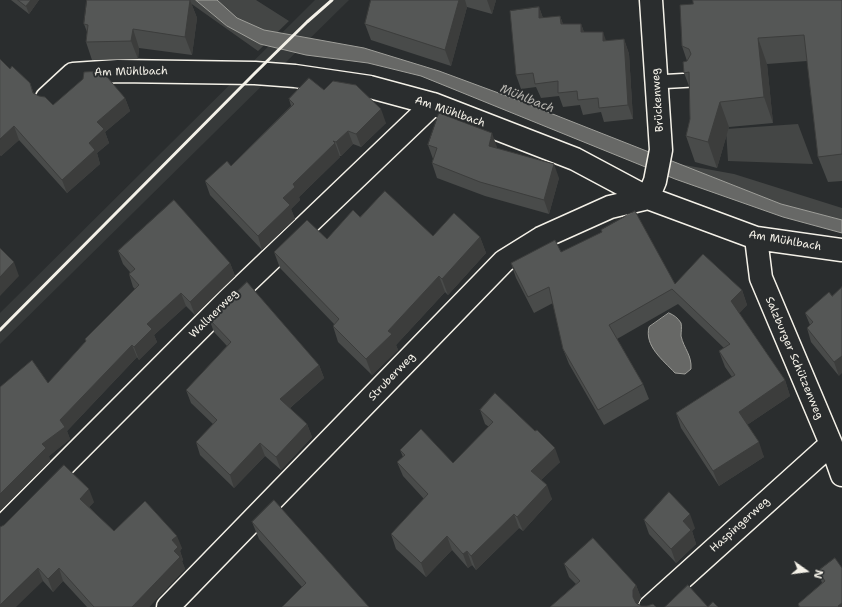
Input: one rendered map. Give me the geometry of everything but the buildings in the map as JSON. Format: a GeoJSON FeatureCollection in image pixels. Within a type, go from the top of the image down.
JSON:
{"type":"FeatureCollection","features":[{"type":"Feature","properties":{"kind":"street","name":"Brückenweg"},"geometry":{"type":"LineString","coordinates":[[651,0],[661,150],[652,190]]}},
{"type":"Feature","properties":{"kind":"street","name":"Am Mühlbach"},"geometry":{"type":"LineString","coordinates":[[47,98],[73,74],[118,71],[255,73],[295,76],[370,87],[433,104],[575,159],[652,190],[756,238],[842,250]]}},
{"type":"Feature","properties":{"kind":"street","name":"Wallnerweg"},"geometry":{"type":"LineString","coordinates":[[0,529],[227,301],[433,104]]}},
{"type":"Feature","properties":{"kind":"street","name":"Struberweg"},"geometry":{"type":"LineString","coordinates":[[168,607],[504,261],[541,238],[652,190]]}},
{"type":"Feature","properties":{"kind":"street","name":"Salzburger Schützenweg"},"geometry":{"type":"LineString","coordinates":[[756,238],[761,278],[831,444],[842,475]]}},
{"type":"Feature","properties":{"kind":"street","name":"Haspingerweg"},"geometry":{"type":"LineString","coordinates":[[650,607],[831,444]]}},
{"type":"Feature","properties":{"kind":"lane"},"geometry":{"type":"LineString","coordinates":[[656,82],[692,80]]}},
{"type":"Feature","properties":{"kind":"shaded area"},"geometry":{"type":"Polygon","coordinates":[[[186,0],[256,0],[289,21],[258,51],[186,0]]]}},
{"type":"Feature","properties":{"kind":"shaded area"},"geometry":{"type":"Polygon","coordinates":[[[196,0],[217,0],[237,18],[264,30],[364,48],[439,71],[512,98],[781,204],[842,220],[842,233],[783,217],[675,179],[421,76],[368,63],[306,55],[260,44],[227,26],[196,0]]]}},
{"type":"Feature","properties":{"kind":"shaded area"},"geometry":{"type":"Polygon","coordinates":[[[315,0],[349,0],[0,344],[0,313],[315,0]]]}},
{"type":"Feature","properties":{"kind":"shaded area"},"geometry":{"type":"Polygon","coordinates":[[[798,124],[813,164],[728,161],[726,129],[798,124]]]}},
{"type":"Feature","properties":{"kind":"shaded area"},"geometry":{"type":"Polygon","coordinates":[[[679,164],[734,174],[842,208],[842,220],[781,204],[679,164]]]}},
{"type":"Feature","properties":{"kind":"shaded area"},"geometry":{"type":"Polygon","coordinates":[[[669,313],[676,317],[681,323],[681,336],[691,364],[691,369],[685,374],[675,373],[660,358],[649,340],[649,327],[669,313]]]}},
{"type":"Feature","properties":{"kind":"railway"},"geometry":{"type":"LineString","coordinates":[[0,330],[255,73],[307,22],[332,0]]}},
{"type":"Feature","properties":{"kind":"water label","name":"Mühlbach"},"geometry":{"type":"Point","coordinates":[527,99]}}]}
